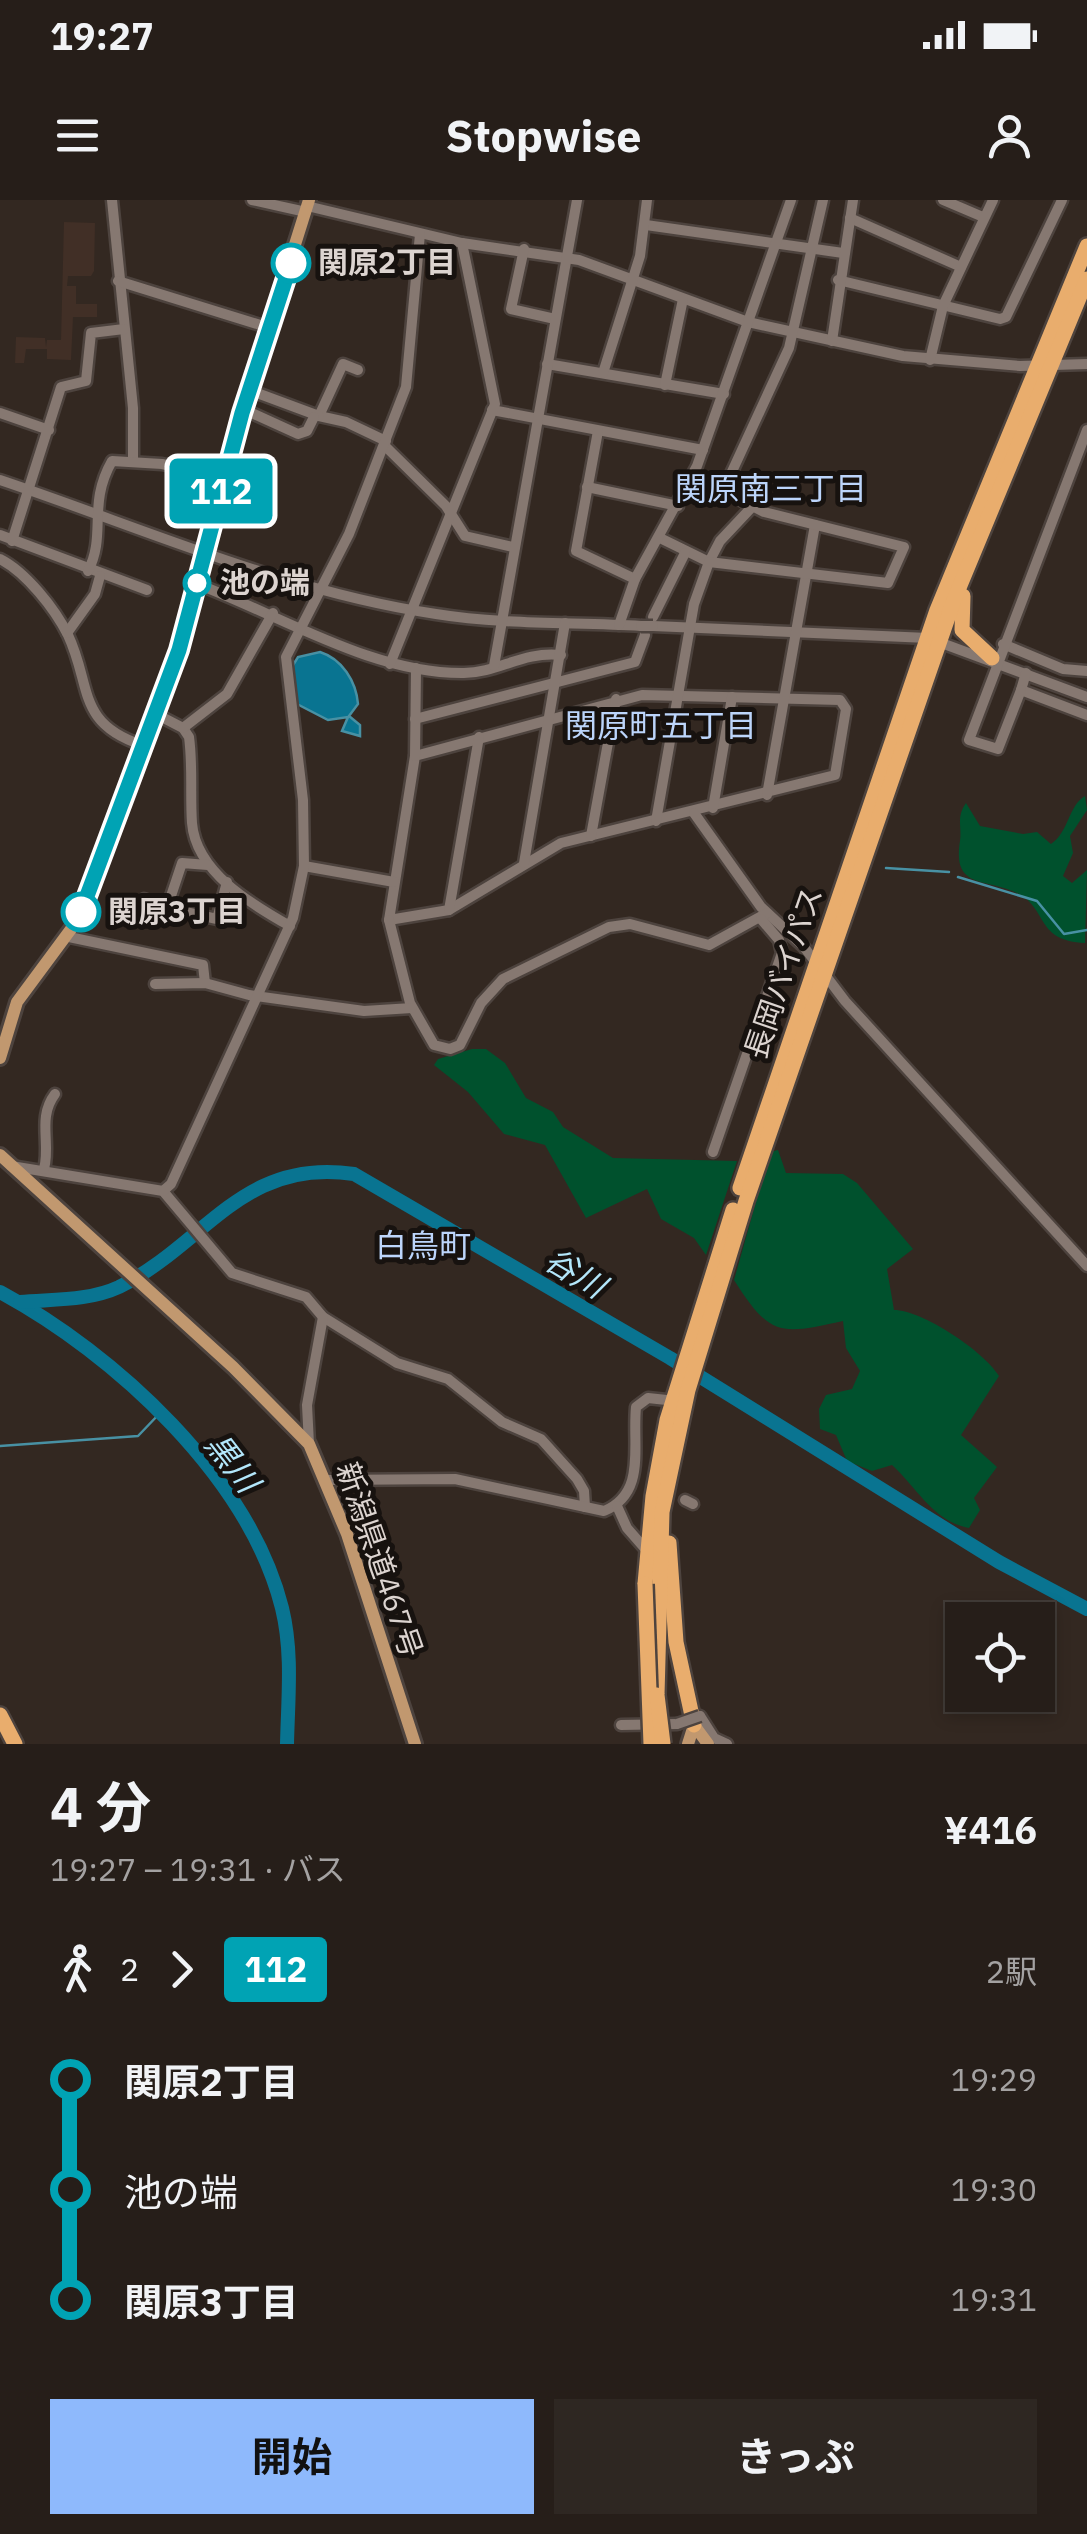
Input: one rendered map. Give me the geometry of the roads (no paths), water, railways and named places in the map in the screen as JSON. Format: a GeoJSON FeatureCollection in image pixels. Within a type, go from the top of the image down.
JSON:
{"type":"FeatureCollection","features":[{"type":"Feature","properties":{"kind":"highway","name":"長岡バイパス"},"geometry":{"type":"LineString","coordinates":[[934,639],[974,548],[1087,246]]}},
{"type":"Feature","properties":{"kind":"highway","name":"長岡バイパス"},"geometry":{"type":"LineString","coordinates":[[651,1744],[645,1684],[645,1584],[664,1564],[658,1456],[934,639],[1043,365],[1087,279]]}},
{"type":"Feature","properties":{"kind":"highway"},"geometry":{"type":"LineString","coordinates":[[974,548],[960,623],[964,634],[994,660]]}},
{"type":"Feature","properties":{"kind":"highway","name":"長岡バイパス"},"geometry":{"type":"LineString","coordinates":[[663,1744],[657,1695],[679,1394]]}},
{"type":"Feature","properties":{"kind":"highway"},"geometry":{"type":"LineString","coordinates":[[664,1564],[676,1642],[697,1720]]}},
{"type":"Feature","properties":{"kind":"highway"},"geometry":{"type":"LineString","coordinates":[[642,1744],[640,1642],[645,1584]]}},
{"type":"Feature","properties":{"kind":"highway"},"geometry":{"type":"LineString","coordinates":[[0,1715],[15,1744]]}},
{"type":"Feature","properties":{"kind":"main road"},"geometry":{"type":"LineString","coordinates":[[0,1058],[18,1002],[69,937],[128,793],[207,553],[243,409],[307,206]]}},
{"type":"Feature","properties":{"kind":"main road","name":"新潟県道467号"},"geometry":{"type":"LineString","coordinates":[[0,1155],[291,1421],[309,1444],[328,1480],[415,1744]]}},
{"type":"Feature","properties":{"kind":"main road"},"geometry":{"type":"LineString","coordinates":[[688,1744],[697,1720]]}},
{"type":"Feature","properties":{"kind":"main road"},"geometry":{"type":"LineString","coordinates":[[697,1720],[708,1744]]}},
{"type":"Feature","properties":{"kind":"street"},"geometry":{"type":"LineString","coordinates":[[112,200],[134,460]]}},
{"type":"Feature","properties":{"kind":"street"},"geometry":{"type":"LineString","coordinates":[[252,200],[307,206],[462,243],[566,258],[633,278],[748,322],[832,341],[930,360],[1087,364]]}},
{"type":"Feature","properties":{"kind":"street"},"geometry":{"type":"LineString","coordinates":[[494,666],[577,200]]}},
{"type":"Feature","properties":{"kind":"street"},"geometry":{"type":"LineString","coordinates":[[603,373],[633,278],[646,225],[647,200]]}},
{"type":"Feature","properties":{"kind":"street"},"geometry":{"type":"LineString","coordinates":[[619,625],[635,579],[678,506],[703,450],[791,200]]}},
{"type":"Feature","properties":{"kind":"street"},"geometry":{"type":"LineString","coordinates":[[660,538],[709,562],[888,583],[904,547],[751,508],[723,491],[788,348],[808,247],[822,200]]}},
{"type":"Feature","properties":{"kind":"street"},"geometry":{"type":"LineString","coordinates":[[832,341],[838,280],[853,200]]}},
{"type":"Feature","properties":{"kind":"street"},"geometry":{"type":"LineString","coordinates":[[943,200],[984,217]]}},
{"type":"Feature","properties":{"kind":"street"},"geometry":{"type":"LineString","coordinates":[[930,360],[943,306],[992,200]]}},
{"type":"Feature","properties":{"kind":"street"},"geometry":{"type":"LineString","coordinates":[[838,280],[1006,317],[1062,200]]}},
{"type":"Feature","properties":{"kind":"street"},"geometry":{"type":"LineString","coordinates":[[850,218],[961,267]]}},
{"type":"Feature","properties":{"kind":"street"},"geometry":{"type":"LineString","coordinates":[[646,225],[843,252]]}},
{"type":"Feature","properties":{"kind":"street"},"geometry":{"type":"LineString","coordinates":[[162,1191],[171,1184],[290,926],[304,866],[299,759],[286,657],[322,589],[386,444],[406,387],[420,234]]}},
{"type":"Feature","properties":{"kind":"street"},"geometry":{"type":"LineString","coordinates":[[390,664],[492,410],[495,394],[462,243]]}},
{"type":"Feature","properties":{"kind":"street"},"geometry":{"type":"LineString","coordinates":[[524,249],[511,309],[555,319]]}},
{"type":"Feature","properties":{"kind":"street"},"geometry":{"type":"LineString","coordinates":[[118,281],[270,328]]}},
{"type":"Feature","properties":{"kind":"street"},"geometry":{"type":"LineString","coordinates":[[665,385],[683,299]]}},
{"type":"Feature","properties":{"kind":"street"},"geometry":{"type":"LineString","coordinates":[[12,541],[61,387],[82,383],[88,377],[92,333],[124,329]]}},
{"type":"Feature","properties":{"kind":"street"},"geometry":{"type":"LineString","coordinates":[[243,409],[298,434],[307,430],[317,417],[342,364],[358,370]]}},
{"type":"Feature","properties":{"kind":"street"},"geometry":{"type":"LineString","coordinates":[[547,364],[724,394]]}},
{"type":"Feature","properties":{"kind":"street"},"geometry":{"type":"LineString","coordinates":[[249,390],[317,417],[346,422],[386,444],[415,472],[470,540],[513,547]]}},
{"type":"Feature","properties":{"kind":"street"},"geometry":{"type":"LineString","coordinates":[[492,410],[703,450]]}},
{"type":"Feature","properties":{"kind":"street"},"geometry":{"type":"LineString","coordinates":[[0,413],[49,430]]}},
{"type":"Feature","properties":{"kind":"street"},"geometry":{"type":"LineString","coordinates":[[1026,673],[998,748],[969,740],[994,660],[1087,430]]}},
{"type":"Feature","properties":{"kind":"street"},"geometry":{"type":"LineString","coordinates":[[598,431],[576,552],[635,579]]}},
{"type":"Feature","properties":{"kind":"street"},"geometry":{"type":"LineString","coordinates":[[88,572],[97,541],[100,482],[112,460],[134,460],[224,478]]}},
{"type":"Feature","properties":{"kind":"street"},"geometry":{"type":"LineString","coordinates":[[0,480],[207,553],[322,589],[410,610],[501,620],[934,639],[1087,697]]}},
{"type":"Feature","properties":{"kind":"street"},"geometry":{"type":"LineString","coordinates":[[587,488],[678,506]]}},
{"type":"Feature","properties":{"kind":"street"},"geometry":{"type":"LineString","coordinates":[[656,821],[698,589],[720,541],[751,508]]}},
{"type":"Feature","properties":{"kind":"street"},"geometry":{"type":"LineString","coordinates":[[766,795],[815,525]]}},
{"type":"Feature","properties":{"kind":"street"},"geometry":{"type":"LineString","coordinates":[[0,535],[88,572],[147,590]]}},
{"type":"Feature","properties":{"kind":"street"},"geometry":{"type":"LineString","coordinates":[[414,719],[635,662],[648,626],[685,553]]}},
{"type":"Feature","properties":{"kind":"street"},"geometry":{"type":"LineString","coordinates":[[0,559],[32,586],[67,633],[88,704],[112,734],[142,745]]}},
{"type":"Feature","properties":{"kind":"street"},"geometry":{"type":"LineString","coordinates":[[67,633],[95,594],[100,576]]}},
{"type":"Feature","properties":{"kind":"street"},"geometry":{"type":"LineString","coordinates":[[197,584],[390,664],[464,673],[534,653],[561,654]]}},
{"type":"Feature","properties":{"kind":"street"},"geometry":{"type":"LineString","coordinates":[[183,728],[227,694],[273,613]]}},
{"type":"Feature","properties":{"kind":"street"},"geometry":{"type":"LineString","coordinates":[[524,862],[566,623]]}},
{"type":"Feature","properties":{"kind":"street"},"geometry":{"type":"LineString","coordinates":[[1002,644],[1063,668],[1087,672]]}},
{"type":"Feature","properties":{"kind":"street"},"geometry":{"type":"LineString","coordinates":[[416,668],[415,756],[389,920],[412,1008],[434,1046],[460,1046],[480,1002],[503,979],[609,928],[630,924],[709,945],[764,916]]}},
{"type":"Feature","properties":{"kind":"street"},"geometry":{"type":"LineString","coordinates":[[1021,690],[1087,716]]}},
{"type":"Feature","properties":{"kind":"street"},"geometry":{"type":"LineString","coordinates":[[389,920],[450,910],[562,842],[828,780],[836,772],[846,704],[836,699],[678,694],[616,700],[415,756]]}},
{"type":"Feature","properties":{"kind":"street"},"geometry":{"type":"LineString","coordinates":[[713,808],[732,697]]}},
{"type":"Feature","properties":{"kind":"street"},"geometry":{"type":"LineString","coordinates":[[592,836],[616,700]]}},
{"type":"Feature","properties":{"kind":"street"},"geometry":{"type":"LineString","coordinates":[[154,713],[183,728],[190,742],[192,822],[208,865],[290,926]]}},
{"type":"Feature","properties":{"kind":"street"},"geometry":{"type":"LineString","coordinates":[[450,910],[479,737]]}},
{"type":"Feature","properties":{"kind":"street"},"geometry":{"type":"LineString","coordinates":[[694,812],[780,940],[782,953],[713,1152]]}},
{"type":"Feature","properties":{"kind":"street"},"geometry":{"type":"LineString","coordinates":[[167,908],[182,863],[208,865]]}},
{"type":"Feature","properties":{"kind":"street"},"geometry":{"type":"LineString","coordinates":[[304,866],[394,882]]}},
{"type":"Feature","properties":{"kind":"street"},"geometry":{"type":"LineString","coordinates":[[144,899],[218,919],[228,882]]}},
{"type":"Feature","properties":{"kind":"street"},"geometry":{"type":"LineString","coordinates":[[764,916],[821,971],[1087,1266]]}},
{"type":"Feature","properties":{"kind":"street"},"geometry":{"type":"LineString","coordinates":[[69,937],[203,965],[205,983]]}},
{"type":"Feature","properties":{"kind":"street"},"geometry":{"type":"LineString","coordinates":[[155,984],[205,983],[260,996],[364,1011],[412,1008]]}},
{"type":"Feature","properties":{"kind":"street"},"geometry":{"type":"LineString","coordinates":[[44,1169],[50,1148],[44,1120],[55,1094]]}},
{"type":"Feature","properties":{"kind":"street"},"geometry":{"type":"LineString","coordinates":[[10,1166],[162,1191],[205,1236],[232,1273],[298,1294],[314,1303],[324,1317],[397,1363],[448,1380],[502,1422],[540,1439],[577,1480],[584,1491],[585,1507]]}},
{"type":"Feature","properties":{"kind":"street"},"geometry":{"type":"LineString","coordinates":[[309,1444],[307,1405],[324,1317]]}},
{"type":"Feature","properties":{"kind":"street"},"geometry":{"type":"LineString","coordinates":[[328,1480],[456,1479],[604,1511],[617,1506],[634,1481],[636,1408],[648,1398],[679,1394]]}},
{"type":"Feature","properties":{"kind":"street"},"geometry":{"type":"LineString","coordinates":[[617,1506],[627,1528],[664,1564]]}},
{"type":"Feature","properties":{"kind":"street"},"geometry":{"type":"LineString","coordinates":[[621,1725],[697,1720],[714,1738],[727,1744]]}},
{"type":"Feature","properties":{"kind":"water"},"geometry":{"type":"Polygon","coordinates":[[[320,652],[341,665],[351,679],[358,704],[349,716],[360,725],[360,736],[342,731],[348,717],[328,720],[297,704],[290,670],[298,657],[320,652]]]}},
{"type":"Feature","properties":{"kind":"waterway"},"geometry":{"type":"LineString","coordinates":[[886,868],[949,872]]}},
{"type":"Feature","properties":{"kind":"waterway"},"geometry":{"type":"LineString","coordinates":[[958,877],[1037,901],[1064,934],[1087,930]]}},
{"type":"Feature","properties":{"kind":"waterway","name":"谷川"},"geometry":{"type":"LineString","coordinates":[[20,1302],[71,1299],[119,1287],[177,1249],[227,1208],[282,1178],[315,1172],[354,1174],[670,1358],[999,1562],[1087,1609]]}},
{"type":"Feature","properties":{"kind":"waterway","name":"黒川"},"geometry":{"type":"LineString","coordinates":[[0,1292],[88,1349],[131,1385],[209,1467],[240,1512],[265,1559],[282,1608],[288,1642],[287,1744]]}},
{"type":"Feature","properties":{"kind":"waterway"},"geometry":{"type":"LineString","coordinates":[[0,1446],[138,1436],[160,1413]]}},
{"type":"Feature","properties":{"kind":"place","name":"関原2丁目"},"geometry":{"type":"Point","coordinates":[291,263]}},
{"type":"Feature","properties":{"kind":"place","name":"池の端"},"geometry":{"type":"Point","coordinates":[197,583]}},
{"type":"Feature","properties":{"kind":"place","name":"関原3丁目"},"geometry":{"type":"Point","coordinates":[81,912]}},
{"type":"Feature","properties":{"kind":"district","name":"関原南三丁目"},"geometry":{"type":"Point","coordinates":[771,489]}},
{"type":"Feature","properties":{"kind":"district","name":"関原町五丁目"},"geometry":{"type":"Point","coordinates":[661,726]}},
{"type":"Feature","properties":{"kind":"district","name":"白鳥町"},"geometry":{"type":"Point","coordinates":[423,1246]}}]}
